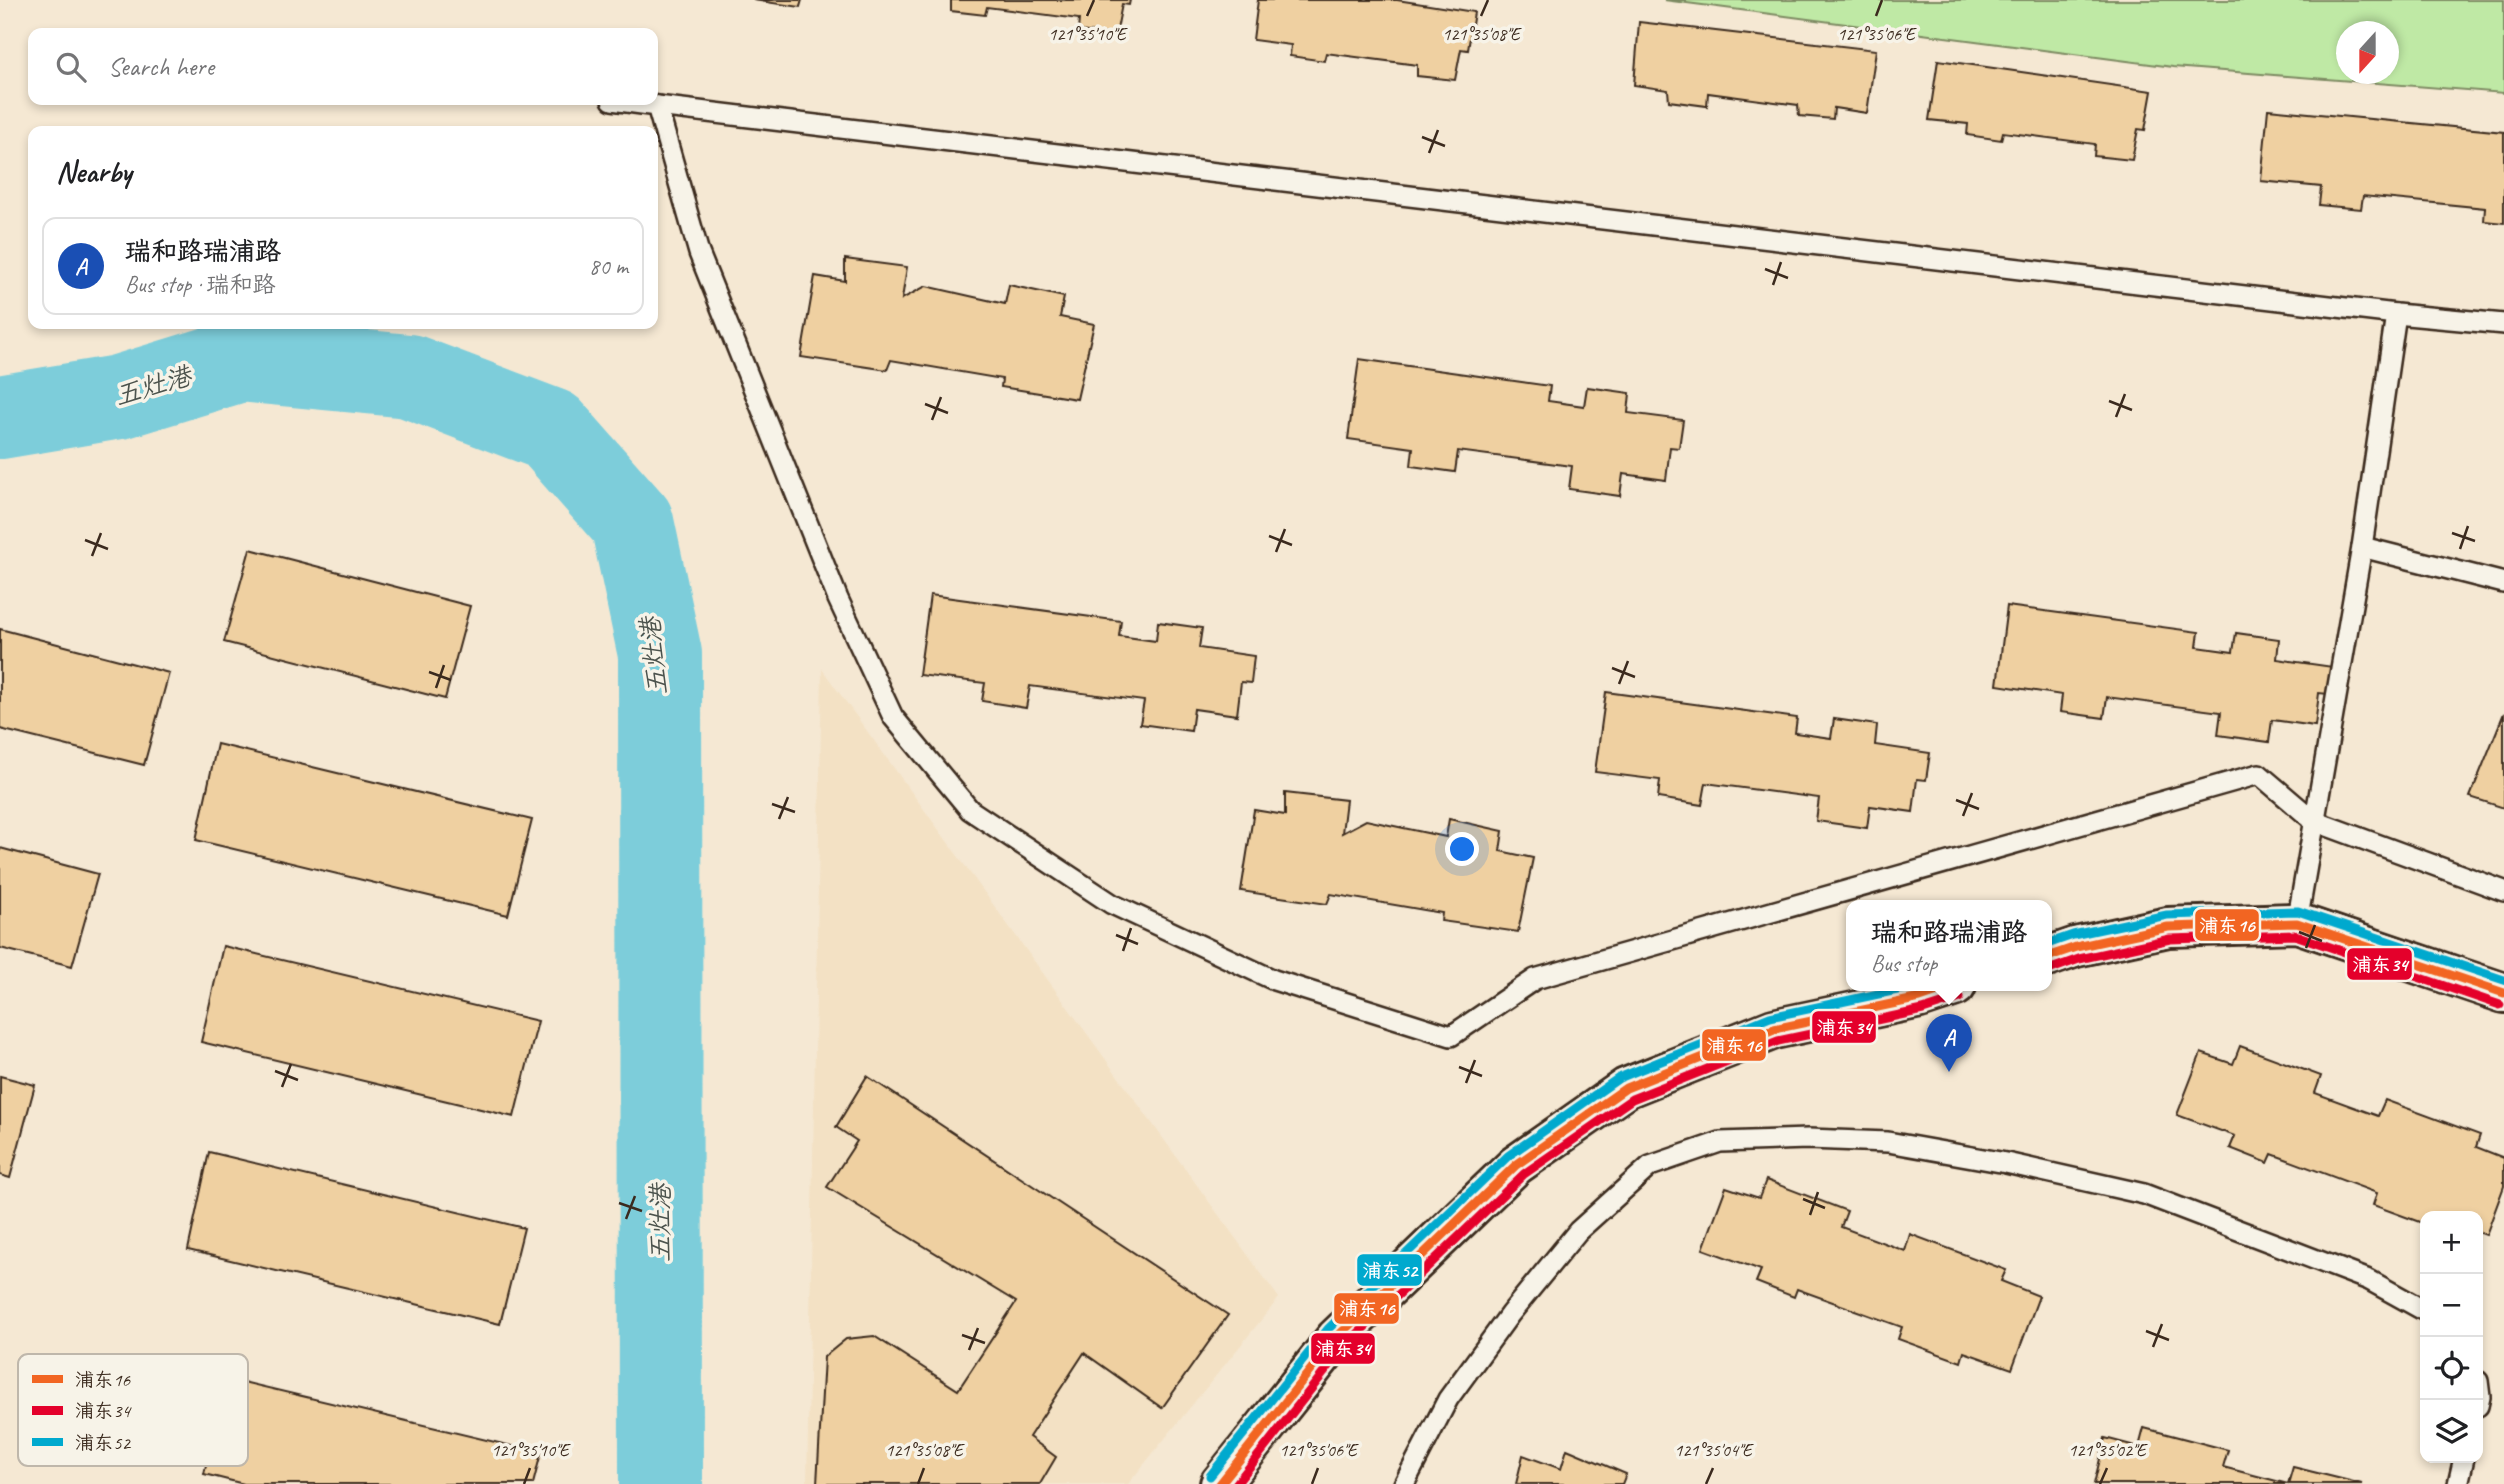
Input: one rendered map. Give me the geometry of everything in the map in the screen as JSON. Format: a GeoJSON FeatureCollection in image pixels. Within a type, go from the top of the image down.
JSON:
{"type":"FeatureCollection","features":[{"type":"Feature","properties":{"kind":"street"},"geometry":{"type":"LineString","coordinates":[[2052,955],[2076,947],[2168,927],[2297,923],[2504,993]]}},
{"type":"Feature","properties":{"kind":"street"},"geometry":{"type":"LineString","coordinates":[[1220,1484],[1336,1338],[1516,1165],[1626,1088],[1774,1029],[1920,998],[1941,991]]}},
{"type":"Feature","properties":{"kind":"lane"},"geometry":{"type":"LineString","coordinates":[[650,105],[2396,314],[2504,324]]}},
{"type":"Feature","properties":{"kind":"lane"},"geometry":{"type":"LineString","coordinates":[[657,106],[699,253],[838,599],[893,717],[970,810],[1112,904],[1273,981],[1451,1036],[1535,979],[2259,774],[2314,821],[2504,891]]}},
{"type":"Feature","properties":{"kind":"lane"},"geometry":{"type":"LineString","coordinates":[[2297,923],[2362,547],[2396,314]]}},
{"type":"Feature","properties":{"kind":"lane"},"geometry":{"type":"LineString","coordinates":[[2362,547],[2504,583]]}},
{"type":"Feature","properties":{"kind":"lane"},"geometry":{"type":"LineString","coordinates":[[1404,1484],[1448,1399],[1510,1314],[1578,1231],[1650,1166],[1720,1142],[1808,1139],[1888,1142],[2006,1163],[2144,1194],[2370,1280],[2420,1308]]}},
{"type":"Feature","properties":{"kind":"lane"},"geometry":{"type":"LineString","coordinates":[[2458,1484],[2463,1463]]}},
{"type":"Feature","properties":{"kind":"shaded area"},"geometry":{"type":"Polygon","coordinates":[[[822,669],[1279,1298],[1128,1484],[807,1484],[822,669]]]}},
{"type":"Feature","properties":{"kind":"green space"},"geometry":{"type":"Polygon","coordinates":[[[1664,0],[2504,0],[2504,93],[2389,84],[2399,84],[2399,21],[2336,21],[2336,80],[2173,67],[1664,0]]]}},
{"type":"Feature","properties":{"kind":"building"},"geometry":{"type":"Polygon","coordinates":[[[753,0],[802,0],[800,7],[753,0]]]}},
{"type":"Feature","properties":{"kind":"building"},"geometry":{"type":"Polygon","coordinates":[[[951,0],[1130,0],[1129,5],[1122,4],[1116,35],[1078,31],[1079,19],[987,7],[985,15],[951,11],[951,0]]]}},
{"type":"Feature","properties":{"kind":"building"},"geometry":{"type":"Polygon","coordinates":[[[1258,0],[1397,0],[1474,12],[1468,50],[1461,49],[1455,80],[1417,76],[1417,65],[1326,53],[1324,61],[1290,56],[1291,45],[1253,40],[1258,0]]]}},
{"type":"Feature","properties":{"kind":"building"},"geometry":{"type":"Polygon","coordinates":[[[1639,22],[1876,50],[1867,113],[1834,108],[1833,119],[1799,116],[1798,105],[1708,93],[1707,106],[1669,101],[1668,90],[1634,85],[1639,22]]]}},
{"type":"Feature","properties":{"kind":"building"},"geometry":{"type":"Polygon","coordinates":[[[1938,60],[2152,91],[2145,130],[2138,129],[2132,160],[2094,156],[2095,144],[2003,132],[2001,140],[1967,135],[1968,124],[1929,120],[1938,60]]]}},
{"type":"Feature","properties":{"kind":"building"},"geometry":{"type":"Polygon","coordinates":[[[2268,109],[2504,132],[2504,223],[2484,221],[2485,208],[2363,196],[2361,209],[2319,205],[2321,187],[2261,181],[2268,109]]]}},
{"type":"Feature","properties":{"kind":"building"},"geometry":{"type":"Polygon","coordinates":[[[845,259],[907,267],[902,299],[926,286],[1005,304],[1009,285],[1064,297],[1060,317],[1094,324],[1077,399],[1001,387],[1002,379],[891,360],[887,370],[801,357],[815,276],[845,281],[845,259]]]}},
{"type":"Feature","properties":{"kind":"building"},"geometry":{"type":"Polygon","coordinates":[[[1359,359],[1550,386],[1548,401],[1584,406],[1587,387],[1630,393],[1628,413],[1683,420],[1679,448],[1670,447],[1666,480],[1623,474],[1620,496],[1569,489],[1572,466],[1458,451],[1455,472],[1411,466],[1413,448],[1348,439],[1359,359]]]}},
{"type":"Feature","properties":{"kind":"building"},"geometry":{"type":"Polygon","coordinates":[[[250,549],[470,606],[445,699],[224,642],[250,549]]]}},
{"type":"Feature","properties":{"kind":"building"},"geometry":{"type":"Polygon","coordinates":[[[930,595],[1121,621],[1119,636],[1156,641],[1158,622],[1202,628],[1199,648],[1254,656],[1251,683],[1241,682],[1237,715],[1194,709],[1191,731],[1140,724],[1144,701],[1030,686],[1026,708],[982,701],[985,683],[919,675],[930,595]]]}},
{"type":"Feature","properties":{"kind":"building"},"geometry":{"type":"Polygon","coordinates":[[[2007,606],[2199,632],[2197,647],[2233,652],[2236,633],[2279,639],[2277,659],[2333,667],[2328,694],[2319,693],[2315,726],[2272,720],[2269,742],[2218,735],[2221,712],[2107,697],[2104,718],[2060,712],[2062,695],[1997,685],[2007,606]]]}},
{"type":"Feature","properties":{"kind":"building"},"geometry":{"type":"Polygon","coordinates":[[[0,629],[169,673],[144,765],[0,729],[0,629]]]}},
{"type":"Feature","properties":{"kind":"building"},"geometry":{"type":"Polygon","coordinates":[[[1606,692],[1797,718],[1795,733],[1831,738],[1834,719],[1877,725],[1875,745],[1930,753],[1926,780],[1917,779],[1913,812],[1870,806],[1867,828],[1816,821],[1819,798],[1706,783],[1702,805],[1658,798],[1660,780],[1595,772],[1606,692]]]}},
{"type":"Feature","properties":{"kind":"building"},"geometry":{"type":"Polygon","coordinates":[[[2504,713],[2504,808],[2470,797],[2504,713]]]}},
{"type":"Feature","properties":{"kind":"building"},"geometry":{"type":"Polygon","coordinates":[[[217,744],[532,820],[508,915],[196,840],[217,744]]]}},
{"type":"Feature","properties":{"kind":"building"},"geometry":{"type":"Polygon","coordinates":[[[1285,793],[1346,800],[1342,833],[1366,820],[1446,837],[1449,819],[1503,831],[1500,851],[1533,858],[1518,932],[1441,921],[1442,913],[1331,894],[1327,904],[1241,891],[1254,810],[1285,815],[1285,793]]]}},
{"type":"Feature","properties":{"kind":"building"},"geometry":{"type":"Polygon","coordinates":[[[0,848],[98,874],[72,966],[0,948],[0,848]]]}},
{"type":"Feature","properties":{"kind":"building"},"geometry":{"type":"Polygon","coordinates":[[[223,946],[538,1021],[514,1117],[201,1042],[223,946]]]}},
{"type":"Feature","properties":{"kind":"building"},"geometry":{"type":"Polygon","coordinates":[[[2240,1046],[2321,1076],[2315,1093],[2378,1116],[2385,1100],[2480,1135],[2476,1147],[2504,1158],[2504,1186],[2486,1235],[2483,1234],[2483,1211],[2420,1211],[2420,1222],[2373,1205],[2377,1193],[2272,1154],[2268,1163],[2230,1148],[2235,1136],[2177,1115],[2201,1053],[2233,1064],[2240,1046]]]}},
{"type":"Feature","properties":{"kind":"building"},"geometry":{"type":"Polygon","coordinates":[[[0,1076],[35,1085],[10,1178],[0,1175],[0,1076]]]}},
{"type":"Feature","properties":{"kind":"building"},"geometry":{"type":"Polygon","coordinates":[[[867,1076],[1228,1315],[1162,1408],[1084,1353],[1029,1437],[1056,1457],[1040,1484],[817,1484],[824,1357],[846,1339],[874,1336],[958,1390],[1016,1302],[827,1187],[857,1141],[836,1127],[867,1076]]]}},
{"type":"Feature","properties":{"kind":"building"},"geometry":{"type":"Polygon","coordinates":[[[209,1152],[524,1228],[500,1324],[188,1250],[209,1152]]]}},
{"type":"Feature","properties":{"kind":"building"},"geometry":{"type":"Polygon","coordinates":[[[1766,1180],[1847,1211],[1841,1227],[1905,1251],[1910,1234],[2006,1270],[2001,1281],[2039,1296],[2012,1369],[1964,1352],[1961,1362],[1898,1339],[1902,1327],[1797,1289],[1794,1297],[1756,1282],[1761,1270],[1703,1249],[1726,1187],[1759,1198],[1766,1180]]]}},
{"type":"Feature","properties":{"kind":"building"},"geometry":{"type":"Polygon","coordinates":[[[248,1383],[541,1453],[533,1484],[244,1484],[204,1474],[206,1466],[248,1466],[248,1383]]]}},
{"type":"Feature","properties":{"kind":"building"},"geometry":{"type":"Polygon","coordinates":[[[2144,1428],[2228,1450],[2223,1467],[2288,1484],[2094,1484],[2105,1438],[2139,1447],[2144,1428]]]}},
{"type":"Feature","properties":{"kind":"building"},"geometry":{"type":"Polygon","coordinates":[[[1567,1449],[1626,1474],[1622,1484],[1516,1484],[1523,1455],[1561,1469],[1567,1449]]]}},
{"type":"Feature","properties":{"kind":"building"},"geometry":{"type":"Polygon","coordinates":[[[2293,1467],[2362,1484],[2288,1484],[2293,1467]]]}},
{"type":"Feature","properties":{"kind":"waterway","name":"五灶港"},"geometry":{"type":"LineString","coordinates":[[0,417],[119,397],[240,360],[409,376],[551,430],[632,522],[660,654],[661,1484]]}},
{"type":"Feature","properties":{"kind":"transit line","name":"浦东52"},"geometry":{"type":"LineString","coordinates":[[2052,942],[2073,935],[2167,915],[2298,911],[2504,980]]}},
{"type":"Feature","properties":{"kind":"transit line","name":"浦东16"},"geometry":{"type":"LineString","coordinates":[[2052,955],[2076,947],[2168,927],[2297,923],[2504,993]]}},
{"type":"Feature","properties":{"kind":"transit line","name":"浦东34"},"geometry":{"type":"LineString","coordinates":[[2052,969],[2079,959],[2170,939],[2295,935],[2500,1005]]}},
{"type":"Feature","properties":{"kind":"transit line","name":"浦东52"},"geometry":{"type":"LineString","coordinates":[[1210,1476],[1328,1329],[1508,1156],[1619,1078],[1770,1017],[1892,991]]}},
{"type":"Feature","properties":{"kind":"transit line","name":"浦东16"},"geometry":{"type":"LineString","coordinates":[[1220,1484],[1336,1338],[1516,1165],[1626,1088],[1774,1029],[1920,998],[1940,991]]}},
{"type":"Feature","properties":{"kind":"transit line","name":"浦东34"},"geometry":{"type":"LineString","coordinates":[[1236,1484],[1345,1346],[1524,1174],[1632,1099],[1778,1041],[1923,1010],[1960,998]]}},
{"type":"Feature","properties":{"kind":"place","name":"瑞和路瑞浦路"},"geometry":{"type":"Point","coordinates":[1949,1072]}}]}
